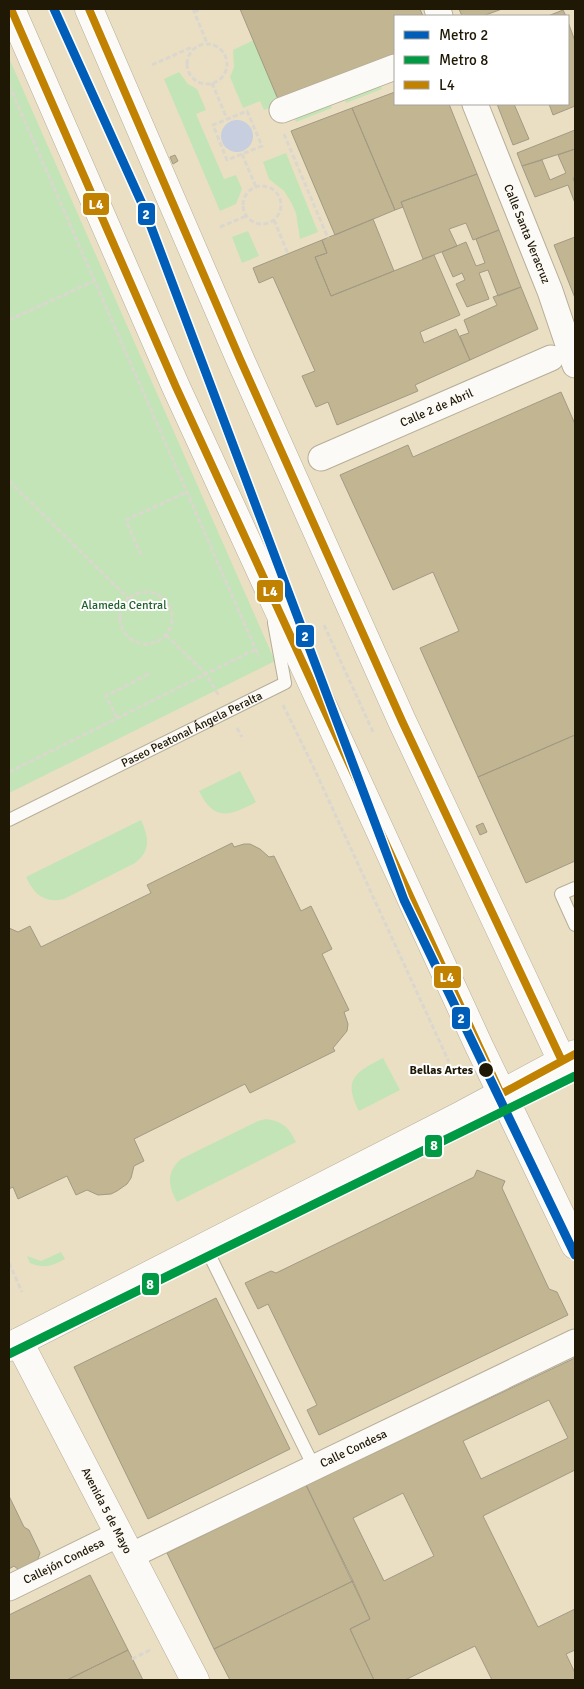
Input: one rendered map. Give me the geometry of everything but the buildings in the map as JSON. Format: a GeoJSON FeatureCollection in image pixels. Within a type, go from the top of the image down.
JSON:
{"type":"FeatureCollection","features":[{"type":"Feature","properties":{"kind":"main road"},"geometry":{"type":"LineString","coordinates":[[11,9],[176,387],[501,1094],[575,1245]]}},
{"type":"Feature","properties":{"kind":"main road"},"geometry":{"type":"LineString","coordinates":[[14,1345],[569,1058],[402,721],[240,359],[89,9]]}},
{"type":"Feature","properties":{"kind":"main road","name":"Avenida 5 de Mayo"},"geometry":{"type":"LineString","coordinates":[[14,1345],[124,1545],[194,1680]]}},
{"type":"Feature","properties":{"kind":"street"},"geometry":{"type":"LineString","coordinates":[[282,110],[394,67]]}},
{"type":"Feature","properties":{"kind":"street","name":"Calle Santa Veracruz"},"geometry":{"type":"LineString","coordinates":[[475,105],[550,290],[569,329],[575,365]]}},
{"type":"Feature","properties":{"kind":"street","name":"Calle 2 de Abril"},"geometry":{"type":"LineString","coordinates":[[321,458],[551,358]]}},
{"type":"Feature","properties":{"kind":"street","name":"Calle Condesa"},"geometry":{"type":"LineString","coordinates":[[124,1545],[314,1467],[575,1342]]}},
{"type":"Feature","properties":{"kind":"street","name":"Callejón Condesa"},"geometry":{"type":"LineString","coordinates":[[9,1588],[124,1545]]}},
{"type":"Feature","properties":{"kind":"lane","name":"Paseo Peatonal Ángela Peralta"},"geometry":{"type":"LineString","coordinates":[[9,820],[285,683],[267,585]]}},
{"type":"Feature","properties":{"kind":"lane"},"geometry":{"type":"LineString","coordinates":[[575,888],[561,894],[575,925]]}},
{"type":"Feature","properties":{"kind":"lane"},"geometry":{"type":"LineString","coordinates":[[205,1246],[314,1467]]}},
{"type":"Feature","properties":{"kind":"path"},"geometry":{"type":"LineString","coordinates":[[202,9],[194,10],[207,44]]}},
{"type":"Feature","properties":{"kind":"path"},"geometry":{"type":"LineString","coordinates":[[152,65],[197,45],[207,44],[216,46],[222,50],[227,62],[223,75],[212,83],[199,82],[189,74],[186,61],[197,45]]}},
{"type":"Feature","properties":{"kind":"path"},"geometry":{"type":"LineString","coordinates":[[212,83],[227,119]]}},
{"type":"Feature","properties":{"kind":"path"},"geometry":{"type":"LineString","coordinates":[[9,85],[256,649],[312,764],[449,1062]]}},
{"type":"Feature","properties":{"kind":"path"},"geometry":{"type":"LineString","coordinates":[[247,111],[262,146],[227,160],[213,125],[227,119],[247,111]]}},
{"type":"Feature","properties":{"kind":"path"},"geometry":{"type":"LineString","coordinates":[[285,135],[328,238]]}},
{"type":"Feature","properties":{"kind":"path"},"geometry":{"type":"LineString","coordinates":[[242,154],[256,187]]}},
{"type":"Feature","properties":{"kind":"path"},"geometry":{"type":"LineString","coordinates":[[256,187],[268,187],[278,195],[280,200],[280,213],[274,220],[266,224],[259,225],[253,223],[246,216],[242,207],[243,201],[250,190],[256,187]]}},
{"type":"Feature","properties":{"kind":"path"},"geometry":{"type":"LineString","coordinates":[[220,227],[246,216]]}},
{"type":"Feature","properties":{"kind":"path"},"geometry":{"type":"LineString","coordinates":[[274,220],[288,254]]}},
{"type":"Feature","properties":{"kind":"path"},"geometry":{"type":"LineString","coordinates":[[9,320],[94,281]]}},
{"type":"Feature","properties":{"kind":"path"},"geometry":{"type":"LineString","coordinates":[[9,481],[129,599]]}},
{"type":"Feature","properties":{"kind":"path"},"geometry":{"type":"LineString","coordinates":[[141,555],[126,520],[187,492]]}},
{"type":"Feature","properties":{"kind":"path"},"geometry":{"type":"LineString","coordinates":[[143,592],[151,593],[164,600],[168,606],[172,621],[166,635],[153,643],[146,644],[131,639],[122,627],[120,619],[124,605],[129,599],[143,592]]}},
{"type":"Feature","properties":{"kind":"path"},"geometry":{"type":"LineString","coordinates":[[324,625],[374,734]]}},
{"type":"Feature","properties":{"kind":"path"},"geometry":{"type":"LineString","coordinates":[[166,635],[206,674],[242,737]]}},
{"type":"Feature","properties":{"kind":"path"},"geometry":{"type":"LineString","coordinates":[[9,772],[256,649]]}},
{"type":"Feature","properties":{"kind":"path"},"geometry":{"type":"LineString","coordinates":[[117,718],[106,696],[151,674]]}},
{"type":"Feature","properties":{"kind":"path"},"geometry":{"type":"LineString","coordinates":[[9,1263],[22,1292]]}},
{"type":"Feature","properties":{"kind":"green space"},"geometry":{"type":"Polygon","coordinates":[[[254,40],[280,104],[264,110],[260,101],[243,108],[230,77],[234,67],[233,50],[254,40]]]}},
{"type":"Feature","properties":{"kind":"green space","name":"Alameda Central"},"geometry":{"type":"Polygon","coordinates":[[[9,58],[275,661],[9,793],[9,58]]]}},
{"type":"Feature","properties":{"kind":"green space"},"geometry":{"type":"Polygon","coordinates":[[[179,72],[188,84],[197,89],[206,110],[196,114],[224,179],[236,175],[242,189],[236,204],[220,211],[164,79],[179,72]]]}},
{"type":"Feature","properties":{"kind":"green space"},"geometry":{"type":"Polygon","coordinates":[[[378,80],[382,89],[346,103],[342,93],[378,80]]]}},
{"type":"Feature","properties":{"kind":"green space"},"geometry":{"type":"Polygon","coordinates":[[[329,99],[332,108],[296,122],[293,112],[329,99]]]}},
{"type":"Feature","properties":{"kind":"green space"},"geometry":{"type":"Polygon","coordinates":[[[286,153],[318,232],[300,239],[296,213],[291,202],[284,191],[269,179],[263,162],[286,153]]]}},
{"type":"Feature","properties":{"kind":"green space"},"geometry":{"type":"Polygon","coordinates":[[[248,231],[259,256],[242,263],[232,237],[248,231]]]}},
{"type":"Feature","properties":{"kind":"green space"},"geometry":{"type":"Polygon","coordinates":[[[240,771],[256,802],[230,813],[217,812],[211,808],[199,791],[240,771]]]}},
{"type":"Feature","properties":{"kind":"green space"},"geometry":{"type":"Polygon","coordinates":[[[141,820],[146,832],[147,843],[144,854],[135,863],[64,899],[45,899],[36,893],[29,883],[26,877],[141,820]]]}},
{"type":"Feature","properties":{"kind":"green space"},"geometry":{"type":"Polygon","coordinates":[[[383,1058],[400,1090],[359,1111],[352,1091],[354,1078],[359,1072],[383,1058]]]}},
{"type":"Feature","properties":{"kind":"green space"},"geometry":{"type":"Polygon","coordinates":[[[266,1119],[277,1121],[285,1126],[296,1142],[177,1202],[170,1185],[170,1179],[173,1169],[181,1159],[258,1121],[266,1119]]]}},
{"type":"Feature","properties":{"kind":"green space"},"geometry":{"type":"Polygon","coordinates":[[[61,1252],[65,1259],[48,1266],[30,1263],[27,1256],[41,1261],[61,1252]]]}},
{"type":"Feature","properties":{"kind":"water"},"geometry":{"type":"Polygon","coordinates":[[[237,120],[243,121],[248,125],[252,130],[252,142],[248,147],[243,151],[237,152],[231,151],[226,147],[222,142],[221,136],[222,130],[226,125],[231,121],[237,120]]]}},
{"type":"Feature","properties":{"kind":"metro line","name":"2"},"geometry":{"type":"LineString","coordinates":[[54,9],[144,208],[404,900],[575,1255]]}},
{"type":"Feature","properties":{"kind":"metro line","name":"8"},"geometry":{"type":"LineString","coordinates":[[9,1354],[575,1076]]}},
{"type":"Feature","properties":{"kind":"transit line","name":"L4"},"geometry":{"type":"LineString","coordinates":[[11,9],[176,387],[501,1094],[575,1054]]}},
{"type":"Feature","properties":{"kind":"transit line","name":"L4"},"geometry":{"type":"LineString","coordinates":[[89,9],[240,359],[402,721],[562,1061]]}},
{"type":"Feature","properties":{"kind":"place","name":"Bellas Artes"},"geometry":{"type":"Point","coordinates":[486,1070]}}]}
